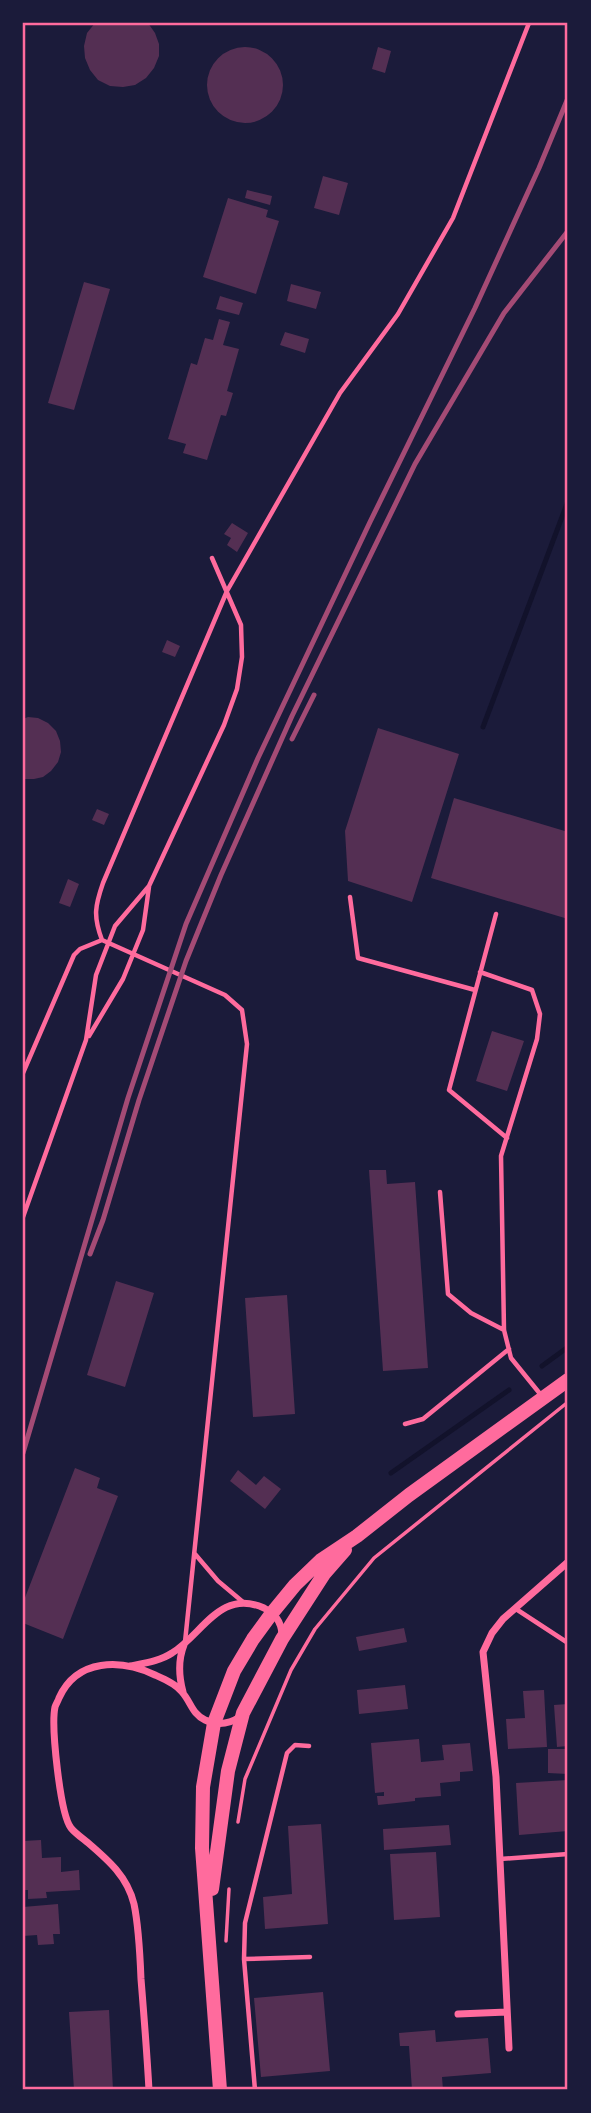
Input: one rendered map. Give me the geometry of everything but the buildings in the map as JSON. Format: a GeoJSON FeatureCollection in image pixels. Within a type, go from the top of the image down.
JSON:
{"type":"FeatureCollection","features":[{"type":"Feature","properties":{"kind":"highway"},"geometry":{"type":"LineString","coordinates":[[220,2090],[202,1814],[203,1787],[214,1723],[234,1671],[272,1613],[305,1574],[321,1560],[358,1536],[409,1495],[568,1380]]}},
{"type":"Feature","properties":{"kind":"highway"},"geometry":{"type":"LineString","coordinates":[[208,1922],[229,1771],[243,1714],[282,1639],[324,1574],[358,1536]]}},
{"type":"Feature","properties":{"kind":"street"},"geometry":{"type":"LineString","coordinates":[[509,2048],[496,1777],[483,1652],[498,1626],[568,1562]]}},
{"type":"Feature","properties":{"kind":"street"},"geometry":{"type":"LineString","coordinates":[[130,1666],[161,1659],[184,1644],[215,1613],[230,1606],[257,1606],[272,1613],[280,1624],[282,1639]]}},
{"type":"Feature","properties":{"kind":"street"},"geometry":{"type":"LineString","coordinates":[[184,1644],[180,1662],[183,1692],[195,1713],[214,1723],[228,1723],[243,1714]]}},
{"type":"Feature","properties":{"kind":"street"},"geometry":{"type":"LineString","coordinates":[[149,2090],[134,1904],[122,1875],[110,1861],[71,1828],[65,1815],[54,1728],[55,1707],[71,1678],[105,1664],[130,1666],[161,1678],[183,1692]]}},
{"type":"Feature","properties":{"kind":"street"},"geometry":{"type":"LineString","coordinates":[[458,2014],[507,2012]]}},
{"type":"Feature","properties":{"kind":"lane"},"geometry":{"type":"LineString","coordinates":[[102,940],[95,920],[103,883],[227,591],[340,393],[398,314],[453,218],[529,23]]}},
{"type":"Feature","properties":{"kind":"lane"},"geometry":{"type":"LineString","coordinates":[[23,1217],[86,1040],[96,975],[115,926],[149,886],[224,724],[237,689],[242,657],[241,625],[212,558]]}},
{"type":"Feature","properties":{"kind":"lane"},"geometry":{"type":"LineString","coordinates":[[86,1040],[128,967],[143,930],[149,886]]}},
{"type":"Feature","properties":{"kind":"lane"},"geometry":{"type":"LineString","coordinates":[[350,897],[358,958],[475,990]]}},
{"type":"Feature","properties":{"kind":"lane"},"geometry":{"type":"LineString","coordinates":[[496,914],[449,1090],[507,1138]]}},
{"type":"Feature","properties":{"kind":"lane"},"geometry":{"type":"LineString","coordinates":[[23,1073],[74,955],[80,949],[102,940],[225,995],[242,1010],[247,1044],[184,1644]]}},
{"type":"Feature","properties":{"kind":"lane"},"geometry":{"type":"LineString","coordinates":[[481,972],[532,990],[540,1014],[537,1039],[501,1156],[504,1330],[511,1358],[544,1398]]}},
{"type":"Feature","properties":{"kind":"lane"},"geometry":{"type":"LineString","coordinates":[[440,1192],[448,1294],[471,1313],[504,1330]]}},
{"type":"Feature","properties":{"kind":"lane"},"geometry":{"type":"LineString","coordinates":[[405,1424],[423,1419],[509,1349]]}},
{"type":"Feature","properties":{"kind":"lane"},"geometry":{"type":"LineString","coordinates":[[194,1553],[218,1581],[244,1604]]}},
{"type":"Feature","properties":{"kind":"lane"},"geometry":{"type":"LineString","coordinates":[[516,1609],[568,1643]]}},
{"type":"Feature","properties":{"kind":"lane"},"geometry":{"type":"LineString","coordinates":[[255,2090],[244,1959],[245,1923],[287,1753],[295,1745],[309,1746]]}},
{"type":"Feature","properties":{"kind":"lane"},"geometry":{"type":"LineString","coordinates":[[499,1859],[568,1854]]}},
{"type":"Feature","properties":{"kind":"lane"},"geometry":{"type":"LineString","coordinates":[[244,1959],[310,1957]]}},
{"type":"Feature","properties":{"kind":"path"},"geometry":{"type":"LineString","coordinates":[[238,1828],[245,1779],[291,1670],[315,1629],[374,1558],[568,1402]]}},
{"type":"Feature","properties":{"kind":"path"},"geometry":{"type":"LineString","coordinates":[[226,1942],[230,1877]]}},
{"type":"Feature","properties":{"kind":"waterway"},"geometry":{"type":"LineString","coordinates":[[483,727],[568,501]]}},
{"type":"Feature","properties":{"kind":"waterway"},"geometry":{"type":"LineString","coordinates":[[542,1366],[568,1347]]}},
{"type":"Feature","properties":{"kind":"waterway"},"geometry":{"type":"LineString","coordinates":[[391,1473],[509,1390]]}},
{"type":"Feature","properties":{"kind":"railway"},"geometry":{"type":"LineString","coordinates":[[23,1453],[128,1098],[186,924],[258,758],[475,308],[568,98]]}},
{"type":"Feature","properties":{"kind":"railway"},"geometry":{"type":"LineString","coordinates":[[90,1254],[186,961],[292,716],[415,464],[504,313],[568,231]]}},
{"type":"Feature","properties":{"kind":"railway"},"geometry":{"type":"LineString","coordinates":[[292,739],[314,695]]}}]}
